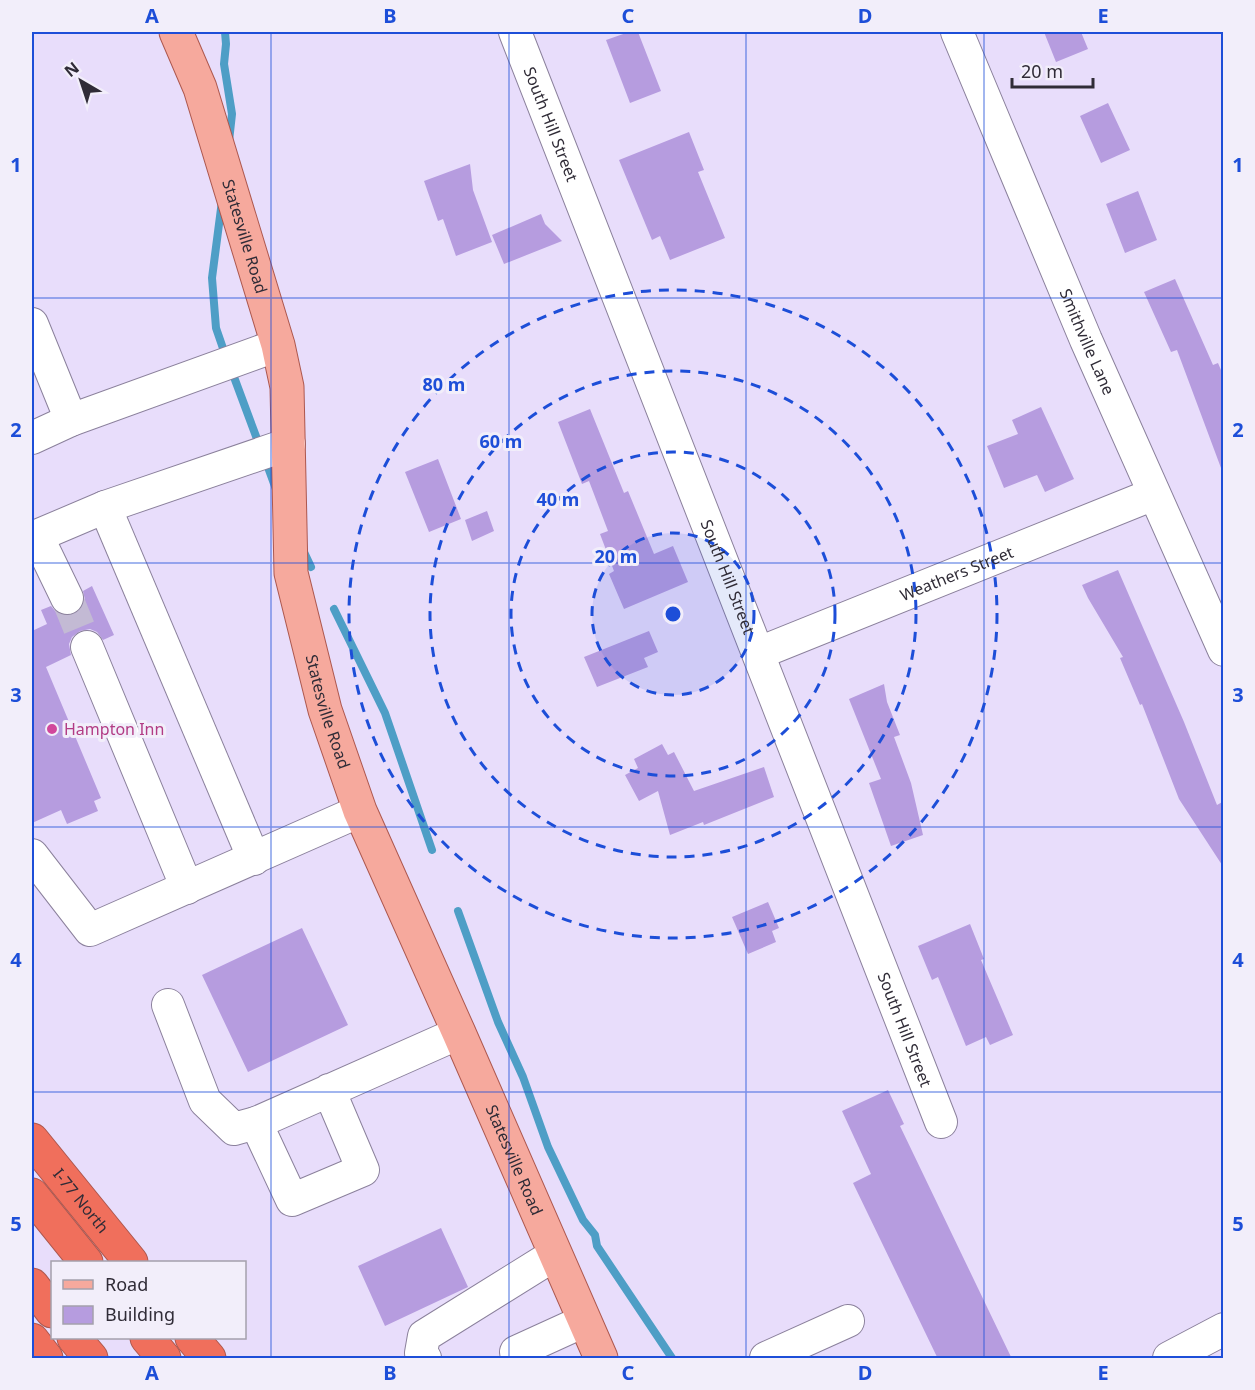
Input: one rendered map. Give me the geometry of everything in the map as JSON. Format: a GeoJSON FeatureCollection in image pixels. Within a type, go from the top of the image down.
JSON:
{"type":"FeatureCollection","features":[{"type":"Feature","properties":{"kind":"highway","name":"I-77 North"},"geometry":{"type":"LineString","coordinates":[[32,1140],[129,1261]]}},
{"type":"Feature","properties":{"kind":"highway"},"geometry":{"type":"LineString","coordinates":[[32,1195],[84,1261]]}},
{"type":"Feature","properties":{"kind":"highway"},"geometry":{"type":"LineString","coordinates":[[32,1285],[51,1310]]}},
{"type":"Feature","properties":{"kind":"highway"},"geometry":{"type":"LineString","coordinates":[[75,1339],[91,1359]]}},
{"type":"Feature","properties":{"kind":"highway"},"geometry":{"type":"LineString","coordinates":[[148,1339],[164,1359]]}},
{"type":"Feature","properties":{"kind":"highway"},"geometry":{"type":"LineString","coordinates":[[193,1339],[209,1359]]}},
{"type":"Feature","properties":{"kind":"highway"},"geometry":{"type":"LineString","coordinates":[[32,1340],[46,1359]]}},
{"type":"Feature","properties":{"kind":"main road","name":"Statesville Road"},"geometry":{"type":"LineString","coordinates":[[176,32],[200,88],[278,345],[287,387],[291,573],[325,710],[360,811],[601,1359]]}},
{"type":"Feature","properties":{"kind":"street","name":"South Hill Street"},"geometry":{"type":"LineString","coordinates":[[515,32],[941,1122]]}},
{"type":"Feature","properties":{"kind":"street","name":"Smithville Lane"},"geometry":{"type":"LineString","coordinates":[[957,32],[1086,340],[1224,650]]}},
{"type":"Feature","properties":{"kind":"street"},"geometry":{"type":"LineString","coordinates":[[32,324],[71,420]]}},
{"type":"Feature","properties":{"kind":"street"},"geometry":{"type":"LineString","coordinates":[[32,438],[71,420],[278,345]]}},
{"type":"Feature","properties":{"kind":"street"},"geometry":{"type":"LineString","coordinates":[[67,598],[34,537],[105,507],[289,444]]}},
{"type":"Feature","properties":{"kind":"street","name":"Weathers Street"},"geometry":{"type":"LineString","coordinates":[[759,652],[1154,494]]}},
{"type":"Feature","properties":{"kind":"street"},"geometry":{"type":"LineString","coordinates":[[105,507],[254,859]]}},
{"type":"Feature","properties":{"kind":"street"},"geometry":{"type":"LineString","coordinates":[[87,647],[187,888]]}},
{"type":"Feature","properties":{"kind":"street"},"geometry":{"type":"LineString","coordinates":[[32,855],[90,930],[360,811]]}},
{"type":"Feature","properties":{"kind":"street"},"geometry":{"type":"LineString","coordinates":[[168,1005],[206,1101],[234,1129],[256,1123],[459,1033]]}},
{"type":"Feature","properties":{"kind":"street"},"geometry":{"type":"LineString","coordinates":[[256,1123],[292,1200],[363,1170],[329,1090]]}},
{"type":"Feature","properties":{"kind":"street"},"geometry":{"type":"LineString","coordinates":[[425,1359],[422,1353],[424,1336],[554,1256]]}},
{"type":"Feature","properties":{"kind":"street"},"geometry":{"type":"LineString","coordinates":[[519,1359],[516,1352],[584,1321]]}},
{"type":"Feature","properties":{"kind":"street"},"geometry":{"type":"LineString","coordinates":[[766,1359],[848,1321]]}},
{"type":"Feature","properties":{"kind":"street"},"geometry":{"type":"LineString","coordinates":[[1168,1359],[1224,1329]]}},
{"type":"Feature","properties":{"kind":"building"},"geometry":{"type":"Polygon","coordinates":[[[629,32],[638,32],[661,91],[630,103],[606,40],[629,32]]]}},
{"type":"Feature","properties":{"kind":"building"},"geometry":{"type":"Polygon","coordinates":[[[1044,32],[1081,32],[1088,49],[1056,62],[1044,32]]]}},
{"type":"Feature","properties":{"kind":"building"},"geometry":{"type":"Polygon","coordinates":[[[1108,103],[1130,150],[1101,163],[1080,116],[1108,103]]]}},
{"type":"Feature","properties":{"kind":"building"},"geometry":{"type":"Polygon","coordinates":[[[689,132],[704,170],[698,172],[725,238],[670,260],[660,236],[652,240],[619,160],[689,132]]]}},
{"type":"Feature","properties":{"kind":"building"},"geometry":{"type":"Polygon","coordinates":[[[470,164],[473,190],[492,242],[456,256],[443,219],[438,221],[424,181],[470,164]]]}},
{"type":"Feature","properties":{"kind":"building"},"geometry":{"type":"Polygon","coordinates":[[[1138,191],[1157,240],[1125,253],[1106,204],[1138,191]]]}},
{"type":"Feature","properties":{"kind":"building"},"geometry":{"type":"Polygon","coordinates":[[[541,214],[545,224],[562,241],[504,264],[492,235],[541,214]]]}},
{"type":"Feature","properties":{"kind":"building"},"geometry":{"type":"Polygon","coordinates":[[[1175,279],[1213,365],[1218,363],[1224,377],[1224,468],[1221,468],[1177,350],[1171,352],[1144,292],[1175,279]]]}},
{"type":"Feature","properties":{"kind":"building"},"geometry":{"type":"Polygon","coordinates":[[[1041,407],[1074,479],[1045,492],[1037,475],[1004,488],[987,446],[1018,434],[1012,420],[1041,407]]]}},
{"type":"Feature","properties":{"kind":"building"},"geometry":{"type":"Polygon","coordinates":[[[590,409],[624,493],[628,491],[654,554],[673,546],[688,582],[624,609],[609,574],[614,571],[600,534],[608,531],[589,481],[582,484],[558,422],[590,409]]]}},
{"type":"Feature","properties":{"kind":"building"},"geometry":{"type":"Polygon","coordinates":[[[438,459],[461,519],[429,532],[405,472],[438,459]]]}},
{"type":"Feature","properties":{"kind":"building"},"geometry":{"type":"Polygon","coordinates":[[[487,511],[494,531],[472,541],[465,520],[487,511]]]}},
{"type":"Feature","properties":{"kind":"building"},"geometry":{"type":"Polygon","coordinates":[[[1118,570],[1184,722],[1217,805],[1224,801],[1224,868],[1179,799],[1142,704],[1140,705],[1120,658],[1123,657],[1082,585],[1118,570]]]}},
{"type":"Feature","properties":{"kind":"building","name":"Hampton Inn"},"geometry":{"type":"Polygon","coordinates":[[[92,586],[114,635],[103,640],[97,632],[90,629],[80,631],[72,637],[69,644],[71,655],[46,667],[101,798],[94,801],[98,811],[67,824],[61,810],[32,823],[32,631],[47,624],[41,610],[51,606],[56,612],[65,616],[75,614],[82,608],[85,600],[83,591],[92,586]]]}},
{"type":"Feature","properties":{"kind":"building"},"geometry":{"type":"Polygon","coordinates":[[[649,631],[658,652],[644,658],[648,667],[597,687],[584,657],[649,631]]]}},
{"type":"Feature","properties":{"kind":"building"},"geometry":{"type":"Polygon","coordinates":[[[884,684],[887,702],[900,735],[894,737],[911,783],[923,835],[891,846],[869,783],[881,779],[849,699],[884,684]]]}},
{"type":"Feature","properties":{"kind":"building"},"geometry":{"type":"Polygon","coordinates":[[[662,744],[668,755],[674,752],[694,791],[764,767],[774,797],[704,825],[703,822],[670,835],[658,791],[639,801],[625,775],[638,768],[634,759],[662,744]]]}},
{"type":"Feature","properties":{"kind":"building"},"geometry":{"type":"Polygon","coordinates":[[[768,902],[779,928],[772,931],[776,942],[748,954],[732,917],[768,902]]]}},
{"type":"Feature","properties":{"kind":"building"},"geometry":{"type":"Polygon","coordinates":[[[970,924],[984,959],[981,960],[1013,1035],[990,1045],[986,1037],[966,1046],[938,977],[932,980],[918,946],[970,924]]]}},
{"type":"Feature","properties":{"kind":"building"},"geometry":{"type":"Polygon","coordinates":[[[302,928],[348,1025],[248,1072],[202,975],[302,928]]]}},
{"type":"Feature","properties":{"kind":"building"},"geometry":{"type":"Polygon","coordinates":[[[888,1090],[904,1124],[900,1126],[1012,1359],[938,1359],[853,1183],[871,1174],[842,1111],[888,1090]]]}},
{"type":"Feature","properties":{"kind":"building"},"geometry":{"type":"Polygon","coordinates":[[[441,1228],[468,1287],[385,1326],[358,1266],[441,1228]]]}},
{"type":"Feature","properties":{"kind":"waterway"},"geometry":{"type":"LineString","coordinates":[[225,32],[224,64],[232,114],[229,141]]}},
{"type":"Feature","properties":{"kind":"waterway"},"geometry":{"type":"LineString","coordinates":[[222,201],[212,278],[216,328],[226,357]]}},
{"type":"Feature","properties":{"kind":"waterway"},"geometry":{"type":"LineString","coordinates":[[231,369],[260,447]]}},
{"type":"Feature","properties":{"kind":"waterway"},"geometry":{"type":"LineString","coordinates":[[265,459],[276,489]]}},
{"type":"Feature","properties":{"kind":"waterway"},"geometry":{"type":"LineString","coordinates":[[303,550],[311,567]]}},
{"type":"Feature","properties":{"kind":"waterway"},"geometry":{"type":"LineString","coordinates":[[334,609],[385,713],[432,850]]}},
{"type":"Feature","properties":{"kind":"waterway"},"geometry":{"type":"LineString","coordinates":[[458,911],[498,1022],[523,1077],[548,1147],[583,1220],[595,1235],[597,1246],[672,1358]]}},
{"type":"Feature","properties":{"kind":"tunnel"},"geometry":{"type":"LineString","coordinates":[[67,598],[87,647]]}},
{"type":"Feature","properties":{"kind":"place","name":"Hampton Inn"},"geometry":{"type":"Point","coordinates":[52,729]}}]}
